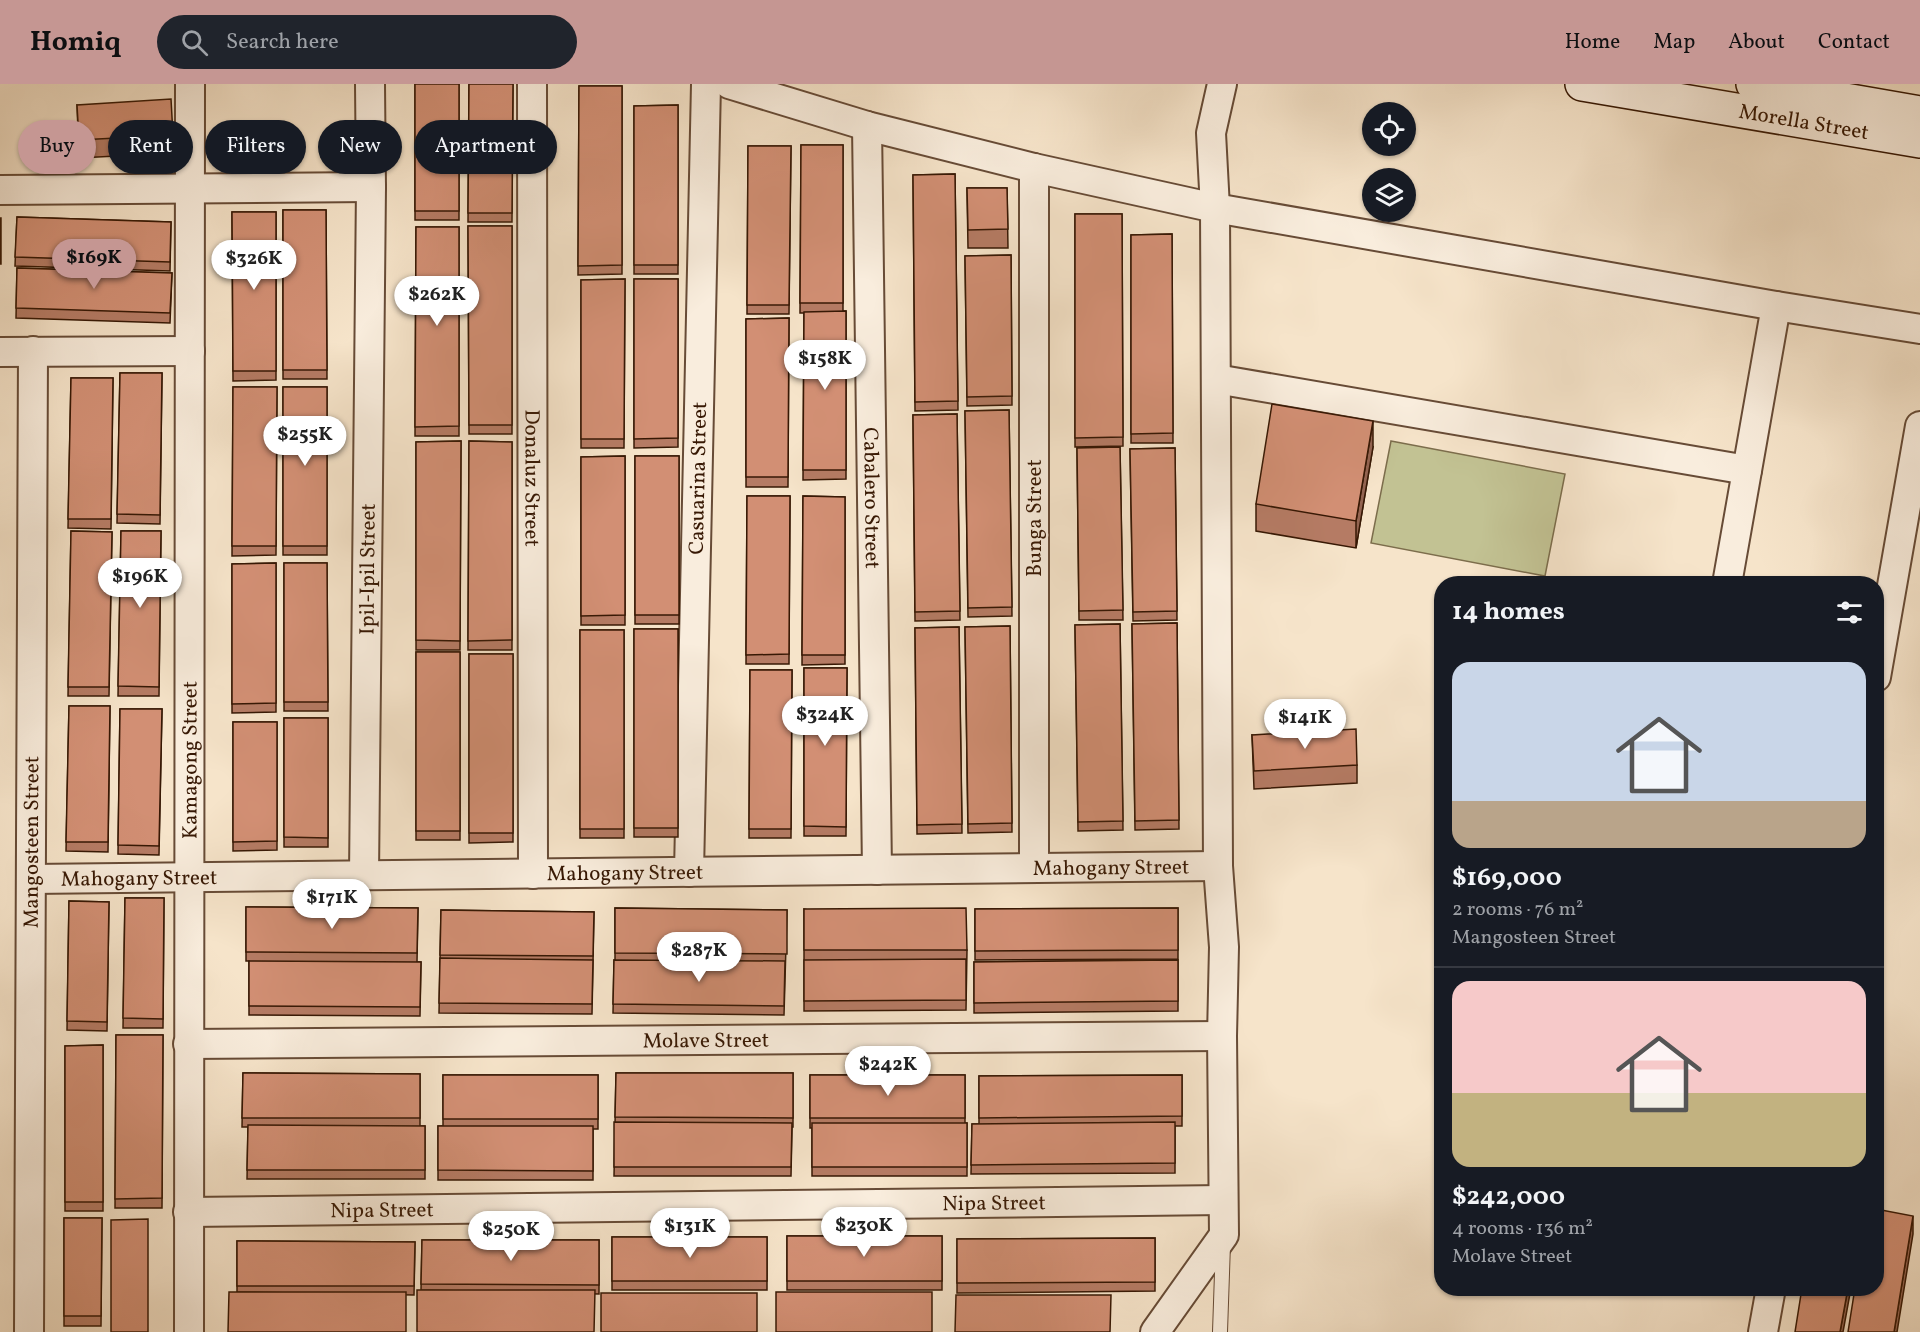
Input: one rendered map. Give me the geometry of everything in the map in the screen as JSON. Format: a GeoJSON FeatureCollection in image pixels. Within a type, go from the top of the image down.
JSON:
{"type":"FeatureCollection","features":[{"type":"Feature","properties":{"kind":"street","name":"Kamagong Street"},"geometry":{"type":"LineString","coordinates":[[189,1332],[190,84]]}},
{"type":"Feature","properties":{"kind":"street","name":"Ipil-Ipil Street"},"geometry":{"type":"LineString","coordinates":[[364,875],[370,84]]}},
{"type":"Feature","properties":{"kind":"street","name":"Donaluz Street"},"geometry":{"type":"LineString","coordinates":[[532,84],[533,874]]}},
{"type":"Feature","properties":{"kind":"street","name":"Casuarina Street"},"geometry":{"type":"LineString","coordinates":[[689,872],[706,84]]}},
{"type":"Feature","properties":{"kind":"street"},"geometry":{"type":"LineString","coordinates":[[729,84],[867,126],[1034,168],[1215,208],[1920,329]]}},
{"type":"Feature","properties":{"kind":"street"},"geometry":{"type":"LineString","coordinates":[[1155,1332],[1224,1235],[1222,1036],[1224,947],[1218,866],[1215,208],[1210,133],[1222,84]]}},
{"type":"Feature","properties":{"kind":"street","name":"Morella Street"},"geometry":{"type":"LineString","coordinates":[[1582,84],[1920,141]]}},
{"type":"Feature","properties":{"kind":"street","name":"Morella Street"},"geometry":{"type":"LineString","coordinates":[[1753,84],[1920,113]]}},
{"type":"Feature","properties":{"kind":"street","name":"Cabalero Street"},"geometry":{"type":"LineString","coordinates":[[867,126],[877,870]]}},
{"type":"Feature","properties":{"kind":"street","name":"Bunga Street"},"geometry":{"type":"LineString","coordinates":[[1034,168],[1034,868]]}},
{"type":"Feature","properties":{"kind":"street"},"geometry":{"type":"LineString","coordinates":[[0,190],[371,188]]}},
{"type":"Feature","properties":{"kind":"street"},"geometry":{"type":"LineString","coordinates":[[1728,576],[1776,306]]}},
{"type":"Feature","properties":{"kind":"street","name":"Mangosteen Street"},"geometry":{"type":"LineString","coordinates":[[28,1332],[33,351]]}},
{"type":"Feature","properties":{"kind":"street"},"geometry":{"type":"LineString","coordinates":[[0,352],[190,351]]}},
{"type":"Feature","properties":{"kind":"street"},"geometry":{"type":"LineString","coordinates":[[1216,379],[1747,470]]}},
{"type":"Feature","properties":{"kind":"street"},"geometry":{"type":"LineString","coordinates":[[1884,631],[1920,426]]}},
{"type":"Feature","properties":{"kind":"street","name":"Mahogany Street"},"geometry":{"type":"LineString","coordinates":[[31,879],[1218,866]]}},
{"type":"Feature","properties":{"kind":"street","name":"Molave Street"},"geometry":{"type":"LineString","coordinates":[[188,1044],[1222,1036]]}},
{"type":"Feature","properties":{"kind":"street","name":"Nipa Street"},"geometry":{"type":"LineString","coordinates":[[188,1212],[1223,1200]]}},
{"type":"Feature","properties":{"kind":"street"},"geometry":{"type":"LineString","coordinates":[[1763,1332],[1770,1296]]}},
{"type":"Feature","properties":{"kind":"lane"},"geometry":{"type":"LineString","coordinates":[[1220,1332],[1224,1235]]}},
{"type":"Feature","properties":{"kind":"green space"},"geometry":{"type":"Polygon","coordinates":[[[1391,441],[1565,474],[1545,576],[1371,543],[1391,441]]]}},
{"type":"Feature","properties":{"kind":"building"},"geometry":{"type":"Polygon","coordinates":[[[415,84],[459,84],[459,120],[415,120],[415,84]]]}},
{"type":"Feature","properties":{"kind":"building"},"geometry":{"type":"Polygon","coordinates":[[[469,84],[513,84],[513,120],[469,120],[469,84]]]}},
{"type":"Feature","properties":{"kind":"building"},"geometry":{"type":"Polygon","coordinates":[[[579,86],[622,86],[622,265],[578,266],[579,86]]]}},
{"type":"Feature","properties":{"kind":"building"},"geometry":{"type":"Polygon","coordinates":[[[171,99],[172,120],[108,120],[108,138],[96,139],[96,120],[78,120],[77,105],[171,99]]]}},
{"type":"Feature","properties":{"kind":"building"},"geometry":{"type":"Polygon","coordinates":[[[678,105],[678,265],[634,265],[634,106],[678,105]]]}},
{"type":"Feature","properties":{"kind":"building"},"geometry":{"type":"Polygon","coordinates":[[[801,145],[843,145],[843,303],[800,303],[801,145]]]}},
{"type":"Feature","properties":{"kind":"building"},"geometry":{"type":"Polygon","coordinates":[[[748,146],[791,146],[789,305],[747,305],[748,146]]]}},
{"type":"Feature","properties":{"kind":"building"},"geometry":{"type":"Polygon","coordinates":[[[415,174],[459,174],[459,211],[415,211],[415,174]]]}},
{"type":"Feature","properties":{"kind":"building"},"geometry":{"type":"Polygon","coordinates":[[[468,174],[512,174],[512,213],[468,213],[468,174]]]}},
{"type":"Feature","properties":{"kind":"building"},"geometry":{"type":"Polygon","coordinates":[[[955,174],[958,401],[915,402],[913,175],[955,174]]]}},
{"type":"Feature","properties":{"kind":"building"},"geometry":{"type":"Polygon","coordinates":[[[967,188],[1007,188],[1008,229],[968,230],[967,188]]]}},
{"type":"Feature","properties":{"kind":"building"},"geometry":{"type":"Polygon","coordinates":[[[283,210],[326,210],[327,370],[283,370],[283,210]]]}},
{"type":"Feature","properties":{"kind":"building"},"geometry":{"type":"Polygon","coordinates":[[[232,212],[276,212],[276,371],[233,371],[232,212]]]}},
{"type":"Feature","properties":{"kind":"building"},"geometry":{"type":"Polygon","coordinates":[[[1075,214],[1122,214],[1123,437],[1075,438],[1075,214]]]}},
{"type":"Feature","properties":{"kind":"building"},"geometry":{"type":"Polygon","coordinates":[[[17,217],[171,222],[170,262],[15,257],[17,217]]]}},
{"type":"Feature","properties":{"kind":"building"},"geometry":{"type":"Polygon","coordinates":[[[1,218],[1,264],[0,264],[1,218]]]}},
{"type":"Feature","properties":{"kind":"building"},"geometry":{"type":"Polygon","coordinates":[[[468,226],[512,226],[512,425],[469,425],[468,226]]]}},
{"type":"Feature","properties":{"kind":"building"},"geometry":{"type":"Polygon","coordinates":[[[416,227],[459,227],[459,426],[415,427],[416,227]]]}},
{"type":"Feature","properties":{"kind":"building"},"geometry":{"type":"Polygon","coordinates":[[[1172,234],[1173,433],[1131,434],[1131,235],[1172,234]]]}},
{"type":"Feature","properties":{"kind":"building"},"geometry":{"type":"Polygon","coordinates":[[[1011,255],[1012,396],[967,397],[965,256],[1011,255]]]}},
{"type":"Feature","properties":{"kind":"building"},"geometry":{"type":"Polygon","coordinates":[[[17,268],[172,273],[170,313],[16,308],[17,268]]]}},
{"type":"Feature","properties":{"kind":"building"},"geometry":{"type":"Polygon","coordinates":[[[625,279],[624,439],[581,439],[581,280],[625,279]]]}},
{"type":"Feature","properties":{"kind":"building"},"geometry":{"type":"Polygon","coordinates":[[[634,279],[678,279],[678,438],[634,439],[634,279]]]}},
{"type":"Feature","properties":{"kind":"building"},"geometry":{"type":"Polygon","coordinates":[[[846,311],[846,470],[803,470],[804,312],[846,311]]]}},
{"type":"Feature","properties":{"kind":"building"},"geometry":{"type":"Polygon","coordinates":[[[789,318],[788,477],[746,477],[746,319],[789,318]]]}},
{"type":"Feature","properties":{"kind":"building"},"geometry":{"type":"Polygon","coordinates":[[[120,373],[162,373],[160,515],[117,514],[120,373]]]}},
{"type":"Feature","properties":{"kind":"building"},"geometry":{"type":"Polygon","coordinates":[[[71,378],[113,378],[111,519],[68,519],[71,378]]]}},
{"type":"Feature","properties":{"kind":"building"},"geometry":{"type":"Polygon","coordinates":[[[233,387],[277,387],[276,546],[232,546],[233,387]]]}},
{"type":"Feature","properties":{"kind":"building"},"geometry":{"type":"Polygon","coordinates":[[[283,387],[327,387],[327,546],[283,546],[283,387]]]}},
{"type":"Feature","properties":{"kind":"building"},"geometry":{"type":"Polygon","coordinates":[[[1272,404],[1373,421],[1356,521],[1256,504],[1272,404]]]}},
{"type":"Feature","properties":{"kind":"building"},"geometry":{"type":"Polygon","coordinates":[[[1009,410],[1012,607],[968,608],[965,411],[1009,410]]]}},
{"type":"Feature","properties":{"kind":"building"},"geometry":{"type":"Polygon","coordinates":[[[957,414],[960,611],[915,612],[913,415],[957,414]]]}},
{"type":"Feature","properties":{"kind":"building"},"geometry":{"type":"Polygon","coordinates":[[[461,441],[460,641],[416,640],[416,442],[461,441]]]}},
{"type":"Feature","properties":{"kind":"building"},"geometry":{"type":"Polygon","coordinates":[[[469,441],[512,442],[512,640],[468,641],[469,441]]]}},
{"type":"Feature","properties":{"kind":"building"},"geometry":{"type":"Polygon","coordinates":[[[1120,447],[1123,610],[1079,611],[1077,448],[1120,447]]]}},
{"type":"Feature","properties":{"kind":"building"},"geometry":{"type":"Polygon","coordinates":[[[1175,448],[1177,611],[1133,612],[1130,449],[1175,448]]]}},
{"type":"Feature","properties":{"kind":"building"},"geometry":{"type":"Polygon","coordinates":[[[625,456],[625,615],[581,616],[581,457],[625,456]]]}},
{"type":"Feature","properties":{"kind":"building"},"geometry":{"type":"Polygon","coordinates":[[[635,456],[679,456],[679,615],[635,615],[635,456]]]}},
{"type":"Feature","properties":{"kind":"building"},"geometry":{"type":"Polygon","coordinates":[[[747,496],[790,496],[789,654],[746,655],[747,496]]]}},
{"type":"Feature","properties":{"kind":"building"},"geometry":{"type":"Polygon","coordinates":[[[803,496],[845,497],[845,655],[802,655],[803,496]]]}},
{"type":"Feature","properties":{"kind":"building"},"geometry":{"type":"Polygon","coordinates":[[[71,531],[112,532],[109,687],[68,687],[71,531]]]}},
{"type":"Feature","properties":{"kind":"building"},"geometry":{"type":"Polygon","coordinates":[[[121,531],[161,531],[159,687],[118,686],[121,531]]]}},
{"type":"Feature","properties":{"kind":"building"},"geometry":{"type":"Polygon","coordinates":[[[276,563],[276,703],[232,704],[232,564],[276,563]]]}},
{"type":"Feature","properties":{"kind":"building"},"geometry":{"type":"Polygon","coordinates":[[[284,563],[327,563],[328,702],[284,702],[284,563]]]}},
{"type":"Feature","properties":{"kind":"building"},"geometry":{"type":"Polygon","coordinates":[[[1177,623],[1179,820],[1135,821],[1132,624],[1177,623]]]}},
{"type":"Feature","properties":{"kind":"building"},"geometry":{"type":"Polygon","coordinates":[[[1120,624],[1123,821],[1078,822],[1075,625],[1120,624]]]}},
{"type":"Feature","properties":{"kind":"building"},"geometry":{"type":"Polygon","coordinates":[[[1010,626],[1012,823],[968,824],[965,627],[1010,626]]]}},
{"type":"Feature","properties":{"kind":"building"},"geometry":{"type":"Polygon","coordinates":[[[959,627],[962,824],[917,825],[915,628],[959,627]]]}},
{"type":"Feature","properties":{"kind":"building"},"geometry":{"type":"Polygon","coordinates":[[[634,629],[678,629],[678,828],[634,828],[634,629]]]}},
{"type":"Feature","properties":{"kind":"building"},"geometry":{"type":"Polygon","coordinates":[[[580,630],[624,630],[624,829],[580,829],[580,630]]]}},
{"type":"Feature","properties":{"kind":"building"},"geometry":{"type":"Polygon","coordinates":[[[416,652],[460,652],[460,831],[416,831],[416,652]]]}},
{"type":"Feature","properties":{"kind":"building"},"geometry":{"type":"Polygon","coordinates":[[[469,654],[513,654],[513,833],[469,833],[469,654]]]}},
{"type":"Feature","properties":{"kind":"building"},"geometry":{"type":"Polygon","coordinates":[[[804,668],[847,668],[846,827],[804,826],[804,668]]]}},
{"type":"Feature","properties":{"kind":"building"},"geometry":{"type":"Polygon","coordinates":[[[750,670],[792,670],[791,829],[749,829],[750,670]]]}},
{"type":"Feature","properties":{"kind":"building"},"geometry":{"type":"Polygon","coordinates":[[[69,706],[110,706],[108,842],[66,842],[69,706]]]}},
{"type":"Feature","properties":{"kind":"building"},"geometry":{"type":"Polygon","coordinates":[[[120,709],[162,709],[159,846],[118,845],[120,709]]]}},
{"type":"Feature","properties":{"kind":"building"},"geometry":{"type":"Polygon","coordinates":[[[284,718],[328,718],[328,838],[284,837],[284,718]]]}},
{"type":"Feature","properties":{"kind":"building"},"geometry":{"type":"Polygon","coordinates":[[[233,722],[277,722],[277,841],[233,842],[233,722]]]}},
{"type":"Feature","properties":{"kind":"building"},"geometry":{"type":"Polygon","coordinates":[[[1356,729],[1357,765],[1254,771],[1252,735],[1356,729]]]}},
{"type":"Feature","properties":{"kind":"building"},"geometry":{"type":"Polygon","coordinates":[[[125,898],[164,898],[163,1019],[123,1018],[125,898]]]}},
{"type":"Feature","properties":{"kind":"building"},"geometry":{"type":"Polygon","coordinates":[[[69,901],[109,902],[107,1022],[67,1021],[69,901]]]}},
{"type":"Feature","properties":{"kind":"building"},"geometry":{"type":"Polygon","coordinates":[[[246,907],[418,908],[417,953],[246,952],[246,907]]]}},
{"type":"Feature","properties":{"kind":"building"},"geometry":{"type":"Polygon","coordinates":[[[615,908],[787,910],[787,954],[615,953],[615,908]]]}},
{"type":"Feature","properties":{"kind":"building"},"geometry":{"type":"Polygon","coordinates":[[[966,908],[967,950],[804,950],[804,909],[966,908]]]}},
{"type":"Feature","properties":{"kind":"building"},"geometry":{"type":"Polygon","coordinates":[[[1178,908],[1178,950],[975,951],[975,909],[1178,908]]]}},
{"type":"Feature","properties":{"kind":"building"},"geometry":{"type":"Polygon","coordinates":[[[441,910],[594,912],[593,956],[440,955],[441,910]]]}},
{"type":"Feature","properties":{"kind":"building"},"geometry":{"type":"Polygon","coordinates":[[[440,958],[593,960],[592,1004],[439,1003],[440,958]]]}},
{"type":"Feature","properties":{"kind":"building"},"geometry":{"type":"Polygon","coordinates":[[[966,959],[966,1000],[804,1001],[804,960],[966,959]]]}},
{"type":"Feature","properties":{"kind":"building"},"geometry":{"type":"Polygon","coordinates":[[[614,960],[785,961],[784,1006],[613,1004],[614,960]]]}},
{"type":"Feature","properties":{"kind":"building"},"geometry":{"type":"Polygon","coordinates":[[[1178,960],[1178,1001],[974,1003],[974,962],[1178,960]]]}},
{"type":"Feature","properties":{"kind":"building"},"geometry":{"type":"Polygon","coordinates":[[[249,961],[421,962],[420,1007],[249,1006],[249,961]]]}},
{"type":"Feature","properties":{"kind":"building"},"geometry":{"type":"Polygon","coordinates":[[[116,1035],[163,1035],[162,1198],[115,1199],[116,1035]]]}},
{"type":"Feature","properties":{"kind":"building"},"geometry":{"type":"Polygon","coordinates":[[[103,1045],[103,1202],[65,1202],[65,1046],[103,1045]]]}},
{"type":"Feature","properties":{"kind":"building"},"geometry":{"type":"Polygon","coordinates":[[[243,1073],[420,1074],[420,1118],[242,1118],[243,1073]]]}},
{"type":"Feature","properties":{"kind":"building"},"geometry":{"type":"Polygon","coordinates":[[[616,1073],[793,1073],[793,1118],[615,1117],[616,1073]]]}},
{"type":"Feature","properties":{"kind":"building"},"geometry":{"type":"Polygon","coordinates":[[[443,1075],[598,1075],[598,1119],[443,1119],[443,1075]]]}},
{"type":"Feature","properties":{"kind":"building"},"geometry":{"type":"Polygon","coordinates":[[[810,1075],[965,1075],[965,1118],[810,1118],[810,1075]]]}},
{"type":"Feature","properties":{"kind":"building"},"geometry":{"type":"Polygon","coordinates":[[[1182,1075],[1182,1116],[979,1118],[979,1076],[1182,1075]]]}},
{"type":"Feature","properties":{"kind":"building"},"geometry":{"type":"Polygon","coordinates":[[[614,1122],[792,1123],[791,1167],[614,1167],[614,1122]]]}},
{"type":"Feature","properties":{"kind":"building"},"geometry":{"type":"Polygon","coordinates":[[[1175,1122],[1175,1163],[971,1165],[972,1124],[1175,1122]]]}},
{"type":"Feature","properties":{"kind":"building"},"geometry":{"type":"Polygon","coordinates":[[[812,1123],[967,1123],[967,1167],[812,1167],[812,1123]]]}},
{"type":"Feature","properties":{"kind":"building"},"geometry":{"type":"Polygon","coordinates":[[[248,1125],[425,1126],[425,1170],[247,1170],[248,1125]]]}},
{"type":"Feature","properties":{"kind":"building"},"geometry":{"type":"Polygon","coordinates":[[[438,1126],[593,1126],[593,1171],[438,1170],[438,1126]]]}},
{"type":"Feature","properties":{"kind":"building"},"geometry":{"type":"Polygon","coordinates":[[[1884,1211],[1913,1216],[1894,1332],[1848,1332],[1854,1296],[1884,1296],[1884,1211]]]}},
{"type":"Feature","properties":{"kind":"building"},"geometry":{"type":"Polygon","coordinates":[[[64,1218],[102,1218],[101,1316],[64,1316],[64,1218]]]}},
{"type":"Feature","properties":{"kind":"building"},"geometry":{"type":"Polygon","coordinates":[[[148,1219],[148,1332],[111,1332],[111,1220],[148,1219]]]}},
{"type":"Feature","properties":{"kind":"building"},"geometry":{"type":"Polygon","coordinates":[[[787,1236],[942,1236],[942,1281],[787,1281],[787,1236]]]}},
{"type":"Feature","properties":{"kind":"building"},"geometry":{"type":"Polygon","coordinates":[[[612,1237],[767,1237],[767,1281],[612,1281],[612,1237]]]}},
{"type":"Feature","properties":{"kind":"building"},"geometry":{"type":"Polygon","coordinates":[[[1155,1238],[1155,1282],[957,1283],[957,1239],[1155,1238]]]}},
{"type":"Feature","properties":{"kind":"building"},"geometry":{"type":"Polygon","coordinates":[[[422,1240],[599,1240],[599,1285],[421,1284],[422,1240]]]}},
{"type":"Feature","properties":{"kind":"building"},"geometry":{"type":"Polygon","coordinates":[[[237,1241],[415,1242],[414,1286],[237,1286],[237,1241]]]}},
{"type":"Feature","properties":{"kind":"building"},"geometry":{"type":"Polygon","coordinates":[[[417,1290],[595,1290],[594,1332],[417,1332],[417,1290]]]}},
{"type":"Feature","properties":{"kind":"building"},"geometry":{"type":"Polygon","coordinates":[[[229,1292],[406,1292],[406,1332],[228,1332],[229,1292]]]}},
{"type":"Feature","properties":{"kind":"building"},"geometry":{"type":"Polygon","coordinates":[[[776,1292],[932,1292],[932,1332],[776,1332],[776,1292]]]}},
{"type":"Feature","properties":{"kind":"building"},"geometry":{"type":"Polygon","coordinates":[[[601,1293],[757,1293],[757,1332],[601,1332],[601,1293]]]}},
{"type":"Feature","properties":{"kind":"building"},"geometry":{"type":"Polygon","coordinates":[[[956,1295],[1111,1295],[1110,1332],[955,1332],[956,1295]]]}},
{"type":"Feature","properties":{"kind":"building"},"geometry":{"type":"Polygon","coordinates":[[[1801,1296],[1847,1296],[1840,1332],[1795,1332],[1801,1296]]]}}]}
